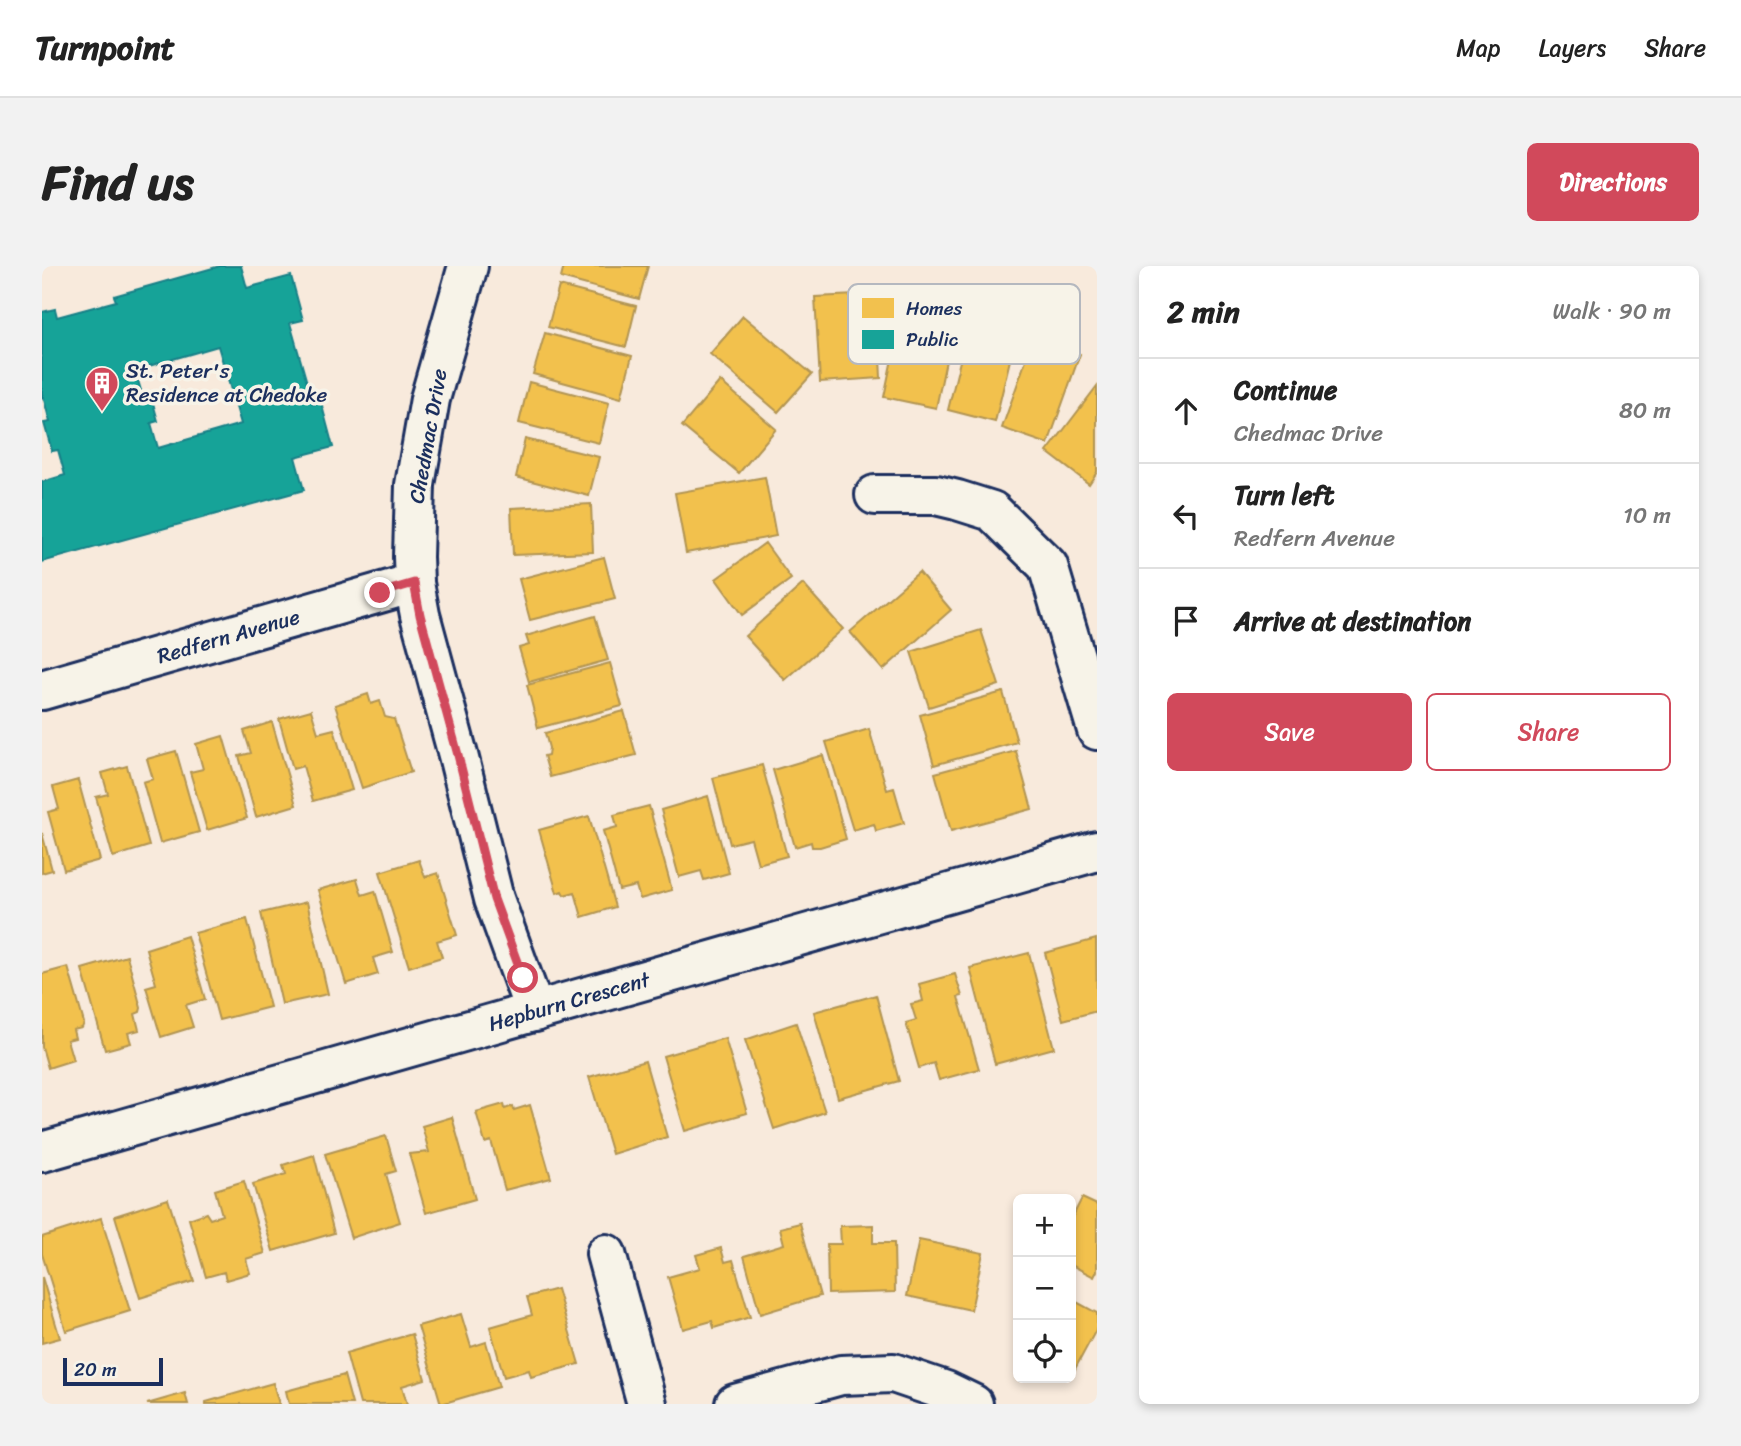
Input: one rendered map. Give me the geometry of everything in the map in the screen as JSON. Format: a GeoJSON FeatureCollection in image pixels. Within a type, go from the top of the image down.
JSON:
{"type":"FeatureCollection","features":[{"type":"Feature","properties":{"kind":"street","name":"Chedmac Drive"},"geometry":{"type":"LineString","coordinates":[[468,266],[430,399],[415,485],[414,583],[494,899],[535,1012]]}},
{"type":"Feature","properties":{"kind":"street"},"geometry":{"type":"LineString","coordinates":[[875,495],[936,495],[992,512],[1048,566],[1097,730]]}},
{"type":"Feature","properties":{"kind":"street","name":"Redfern Avenue"},"geometry":{"type":"LineString","coordinates":[[42,690],[414,583]]}},
{"type":"Feature","properties":{"kind":"street","name":"Hepburn Crescent"},"geometry":{"type":"LineString","coordinates":[[42,1152],[1097,851]]}},
{"type":"Feature","properties":{"kind":"street"},"geometry":{"type":"LineString","coordinates":[[606,1254],[647,1404]]}},
{"type":"Feature","properties":{"kind":"street"},"geometry":{"type":"LineString","coordinates":[[735,1404],[841,1375],[893,1373],[946,1391],[973,1404]]}},
{"type":"Feature","properties":{"kind":"building: Homes"},"geometry":{"type":"Polygon","coordinates":[[[564,266],[648,266],[639,299],[561,278],[564,266]]]}},
{"type":"Feature","properties":{"kind":"building: Homes"},"geometry":{"type":"Polygon","coordinates":[[[559,286],[636,306],[626,347],[548,327],[559,286]]]}},
{"type":"Feature","properties":{"kind":"building: Homes"},"geometry":{"type":"Polygon","coordinates":[[[848,295],[848,364],[880,364],[881,378],[820,382],[815,297],[848,295]]]}},
{"type":"Feature","properties":{"kind":"building: Homes"},"geometry":{"type":"Polygon","coordinates":[[[743,316],[812,374],[778,412],[710,354],[743,316]]]}},
{"type":"Feature","properties":{"kind":"building: Homes"},"geometry":{"type":"Polygon","coordinates":[[[545,333],[632,356],[621,398],[533,374],[545,333]]]}},
{"type":"Feature","properties":{"kind":"building: Homes"},"geometry":{"type":"Polygon","coordinates":[[[891,364],[945,364],[936,408],[884,397],[891,364]]]}},
{"type":"Feature","properties":{"kind":"building: Homes"},"geometry":{"type":"Polygon","coordinates":[[[959,364],[1009,364],[995,422],[948,410],[959,364]]]}},
{"type":"Feature","properties":{"kind":"building: Homes"},"geometry":{"type":"Polygon","coordinates":[[[1025,364],[1076,364],[1048,444],[1002,428],[1025,364]]]}},
{"type":"Feature","properties":{"kind":"building: Homes"},"geometry":{"type":"Polygon","coordinates":[[[720,381],[776,429],[739,473],[682,426],[720,381]]]}},
{"type":"Feature","properties":{"kind":"building: Homes"},"geometry":{"type":"Polygon","coordinates":[[[529,382],[609,403],[599,443],[519,423],[529,382]]]}},
{"type":"Feature","properties":{"kind":"building: Homes"},"geometry":{"type":"Polygon","coordinates":[[[1097,386],[1097,472],[1089,484],[1047,452],[1097,386]]]}},
{"type":"Feature","properties":{"kind":"building: Homes"},"geometry":{"type":"Polygon","coordinates":[[[525,439],[599,457],[589,496],[516,477],[525,439]]]}},
{"type":"Feature","properties":{"kind":"building: Homes"},"geometry":{"type":"Polygon","coordinates":[[[765,477],[776,536],[686,553],[675,493],[765,477]]]}},
{"type":"Feature","properties":{"kind":"building: Homes"},"geometry":{"type":"Polygon","coordinates":[[[591,504],[593,552],[513,555],[511,508],[591,504]]]}},
{"type":"Feature","properties":{"kind":"building: Homes"},"geometry":{"type":"Polygon","coordinates":[[[765,543],[791,579],[742,615],[716,579],[765,543]]]}},
{"type":"Feature","properties":{"kind":"building: Homes"},"geometry":{"type":"Polygon","coordinates":[[[604,557],[615,599],[530,620],[519,579],[604,557]]]}},
{"type":"Feature","properties":{"kind":"building: Homes"},"geometry":{"type":"Polygon","coordinates":[[[919,572],[951,610],[883,670],[850,632],[919,572]]]}},
{"type":"Feature","properties":{"kind":"building: Homes"},"geometry":{"type":"Polygon","coordinates":[[[803,584],[843,629],[785,680],[745,636],[803,584]]]}},
{"type":"Feature","properties":{"kind":"building: Homes"},"geometry":{"type":"Polygon","coordinates":[[[595,616],[608,660],[529,682],[519,648],[529,645],[526,636],[595,616]]]}},
{"type":"Feature","properties":{"kind":"building: Homes"},"geometry":{"type":"Polygon","coordinates":[[[981,630],[999,685],[929,707],[911,652],[981,630]]]}},
{"type":"Feature","properties":{"kind":"building: Homes"},"geometry":{"type":"Polygon","coordinates":[[[610,663],[622,706],[538,728],[527,685],[610,663]]]}},
{"type":"Feature","properties":{"kind":"building: Homes"},"geometry":{"type":"Polygon","coordinates":[[[1003,692],[1017,742],[934,765],[920,715],[1003,692]]]}},
{"type":"Feature","properties":{"kind":"building: Homes"},"geometry":{"type":"Polygon","coordinates":[[[368,694],[371,704],[380,701],[385,717],[394,719],[411,772],[362,788],[335,705],[368,694]]]}},
{"type":"Feature","properties":{"kind":"building: Homes"},"geometry":{"type":"Polygon","coordinates":[[[311,710],[318,733],[334,729],[352,790],[313,801],[303,766],[293,769],[279,719],[311,710]]]}},
{"type":"Feature","properties":{"kind":"building: Homes"},"geometry":{"type":"Polygon","coordinates":[[[624,711],[636,755],[550,777],[544,756],[548,755],[549,748],[545,733],[624,711]]]}},
{"type":"Feature","properties":{"kind":"building: Homes"},"geometry":{"type":"Polygon","coordinates":[[[272,722],[296,805],[256,817],[239,756],[251,753],[244,731],[272,722]]]}},
{"type":"Feature","properties":{"kind":"building: Homes"},"geometry":{"type":"Polygon","coordinates":[[[869,729],[887,790],[894,788],[904,823],[876,831],[874,824],[853,830],[826,742],[869,729]]]}},
{"type":"Feature","properties":{"kind":"building: Homes"},"geometry":{"type":"Polygon","coordinates":[[[223,736],[247,818],[207,830],[190,772],[203,769],[196,744],[223,736]]]}},
{"type":"Feature","properties":{"kind":"building: Homes"},"geometry":{"type":"Polygon","coordinates":[[[176,751],[199,832],[160,843],[143,782],[153,779],[147,759],[176,751]]]}},
{"type":"Feature","properties":{"kind":"building: Homes"},"geometry":{"type":"Polygon","coordinates":[[[1016,751],[1032,809],[951,831],[935,773],[1016,751]]]}},
{"type":"Feature","properties":{"kind":"building: Homes"},"geometry":{"type":"Polygon","coordinates":[[[823,755],[846,839],[820,847],[812,847],[811,842],[795,847],[773,770],[823,755]]]}},
{"type":"Feature","properties":{"kind":"building: Homes"},"geometry":{"type":"Polygon","coordinates":[[[762,765],[787,856],[758,864],[751,839],[730,844],[713,778],[762,765]]]}},
{"type":"Feature","properties":{"kind":"building: Homes"},"geometry":{"type":"Polygon","coordinates":[[[127,766],[149,846],[113,857],[96,797],[108,794],[102,773],[127,766]]]}},
{"type":"Feature","properties":{"kind":"building: Homes"},"geometry":{"type":"Polygon","coordinates":[[[78,780],[100,860],[64,870],[48,812],[59,809],[53,787],[78,780]]]}},
{"type":"Feature","properties":{"kind":"building: Homes"},"geometry":{"type":"Polygon","coordinates":[[[708,796],[729,873],[704,880],[701,871],[679,877],[661,810],[708,796]]]}},
{"type":"Feature","properties":{"kind":"building: Homes"},"geometry":{"type":"Polygon","coordinates":[[[649,806],[672,890],[640,899],[636,886],[619,890],[603,831],[617,827],[614,815],[649,806]]]}},
{"type":"Feature","properties":{"kind":"building: Homes"},"geometry":{"type":"Polygon","coordinates":[[[589,816],[615,907],[582,917],[575,892],[564,895],[562,891],[557,893],[539,830],[589,816]]]}},
{"type":"Feature","properties":{"kind":"building: Homes"},"geometry":{"type":"Polygon","coordinates":[[[42,833],[52,870],[42,873],[42,833]]]}},
{"type":"Feature","properties":{"kind":"building: Homes"},"geometry":{"type":"Polygon","coordinates":[[[419,860],[425,877],[438,873],[457,935],[437,941],[442,957],[409,967],[380,872],[419,860]]]}},
{"type":"Feature","properties":{"kind":"building: Homes"},"geometry":{"type":"Polygon","coordinates":[[[357,879],[362,895],[375,891],[393,952],[373,958],[378,974],[346,984],[318,890],[357,879]]]}},
{"type":"Feature","properties":{"kind":"building: Homes"},"geometry":{"type":"Polygon","coordinates":[[[307,902],[328,994],[282,1004],[261,913],[307,902]]]}},
{"type":"Feature","properties":{"kind":"building: Homes"},"geometry":{"type":"Polygon","coordinates":[[[247,919],[270,1007],[219,1020],[195,933],[247,919]]]}},
{"type":"Feature","properties":{"kind":"building: Homes"},"geometry":{"type":"Polygon","coordinates":[[[187,936],[205,999],[186,1005],[193,1027],[161,1037],[146,987],[156,984],[146,949],[187,936]]]}},
{"type":"Feature","properties":{"kind":"building: Homes"},"geometry":{"type":"Polygon","coordinates":[[[1096,939],[1097,1011],[1063,1020],[1045,953],[1096,939]]]}},
{"type":"Feature","properties":{"kind":"building: Homes"},"geometry":{"type":"Polygon","coordinates":[[[1029,953],[1054,1048],[995,1064],[970,968],[1029,953]]]}},
{"type":"Feature","properties":{"kind":"building: Homes"},"geometry":{"type":"Polygon","coordinates":[[[127,956],[141,1008],[140,1012],[135,1014],[139,1030],[128,1033],[131,1043],[105,1050],[82,969],[127,956]]]}},
{"type":"Feature","properties":{"kind":"building: Homes"},"geometry":{"type":"Polygon","coordinates":[[[68,967],[84,1023],[82,1028],[73,1030],[75,1038],[67,1040],[73,1060],[48,1068],[42,1047],[42,974],[68,967]]]}},
{"type":"Feature","properties":{"kind":"building: Homes"},"geometry":{"type":"Polygon","coordinates":[[[955,974],[962,996],[958,997],[979,1069],[939,1080],[934,1063],[919,1068],[906,1023],[916,1020],[911,1004],[923,1001],[919,984],[955,974]]]}},
{"type":"Feature","properties":{"kind":"building: Homes"},"geometry":{"type":"Polygon","coordinates":[[[876,995],[899,1081],[838,1098],[814,1012],[876,995]]]}},
{"type":"Feature","properties":{"kind":"building: Homes"},"geometry":{"type":"Polygon","coordinates":[[[796,1023],[825,1112],[774,1129],[745,1040],[796,1023]]]}},
{"type":"Feature","properties":{"kind":"building: Homes"},"geometry":{"type":"Polygon","coordinates":[[[725,1038],[747,1113],[685,1131],[663,1056],[725,1038]]]}},
{"type":"Feature","properties":{"kind":"building: Homes"},"geometry":{"type":"Polygon","coordinates":[[[645,1061],[667,1137],[612,1154],[589,1077],[645,1061]]]}},
{"type":"Feature","properties":{"kind":"building: Homes"},"geometry":{"type":"Polygon","coordinates":[[[504,1104],[505,1109],[513,1106],[514,1110],[530,1105],[551,1178],[505,1190],[491,1141],[485,1143],[476,1112],[504,1104]]]}},
{"type":"Feature","properties":{"kind":"building: Homes"},"geometry":{"type":"Polygon","coordinates":[[[452,1117],[475,1199],[426,1213],[409,1154],[429,1152],[422,1126],[452,1117]]]}},
{"type":"Feature","properties":{"kind":"building: Homes"},"geometry":{"type":"Polygon","coordinates":[[[386,1136],[396,1171],[386,1174],[400,1222],[351,1238],[325,1154],[386,1136]]]}},
{"type":"Feature","properties":{"kind":"building: Homes"},"geometry":{"type":"Polygon","coordinates":[[[314,1155],[334,1233],[273,1251],[253,1184],[286,1174],[283,1165],[314,1155]]]}},
{"type":"Feature","properties":{"kind":"building: Homes"},"geometry":{"type":"Polygon","coordinates":[[[244,1181],[265,1253],[246,1259],[250,1273],[226,1280],[224,1272],[206,1277],[189,1219],[206,1213],[210,1219],[222,1215],[215,1190],[244,1181]]]}},
{"type":"Feature","properties":{"kind":"building: Homes"},"geometry":{"type":"Polygon","coordinates":[[[1082,1198],[1097,1205],[1097,1271],[1094,1277],[1076,1268],[1076,1210],[1082,1198]]]}},
{"type":"Feature","properties":{"kind":"building: Homes"},"geometry":{"type":"Polygon","coordinates":[[[168,1199],[194,1281],[140,1298],[115,1216],[168,1199]]]}},
{"type":"Feature","properties":{"kind":"building: Homes"},"geometry":{"type":"Polygon","coordinates":[[[101,1218],[130,1311],[66,1331],[42,1254],[42,1237],[101,1218]]]}},
{"type":"Feature","properties":{"kind":"building: Homes"},"geometry":{"type":"Polygon","coordinates":[[[800,1223],[820,1296],[760,1314],[744,1256],[784,1244],[780,1228],[800,1223]]]}},
{"type":"Feature","properties":{"kind":"building: Homes"},"geometry":{"type":"Polygon","coordinates":[[[873,1225],[873,1243],[894,1243],[895,1292],[828,1294],[827,1244],[841,1244],[840,1226],[873,1225]]]}},
{"type":"Feature","properties":{"kind":"building: Homes"},"geometry":{"type":"Polygon","coordinates":[[[919,1240],[983,1253],[971,1310],[907,1296],[919,1240]]]}},
{"type":"Feature","properties":{"kind":"building: Homes"},"geometry":{"type":"Polygon","coordinates":[[[721,1248],[725,1262],[733,1260],[750,1317],[714,1328],[712,1321],[683,1329],[668,1277],[700,1268],[696,1255],[721,1248]]]}},
{"type":"Feature","properties":{"kind":"building: Homes"},"geometry":{"type":"Polygon","coordinates":[[[42,1277],[60,1338],[42,1343],[42,1277]]]}},
{"type":"Feature","properties":{"kind":"building: Homes"},"geometry":{"type":"Polygon","coordinates":[[[557,1289],[579,1364],[531,1377],[529,1370],[504,1377],[490,1327],[532,1315],[527,1297],[557,1289]]]}},
{"type":"Feature","properties":{"kind":"building: Homes"},"geometry":{"type":"Polygon","coordinates":[[[1076,1302],[1097,1313],[1097,1328],[1076,1367],[1076,1302]]]}},
{"type":"Feature","properties":{"kind":"building: Homes"},"geometry":{"type":"Polygon","coordinates":[[[461,1314],[471,1347],[486,1342],[499,1387],[441,1404],[418,1326],[461,1314]]]}},
{"type":"Feature","properties":{"kind":"building: Homes"},"geometry":{"type":"Polygon","coordinates":[[[412,1334],[425,1379],[402,1386],[407,1404],[360,1404],[346,1353],[412,1334]]]}},
{"type":"Feature","properties":{"kind":"building: Homes"},"geometry":{"type":"Polygon","coordinates":[[[344,1375],[352,1404],[289,1404],[286,1391],[344,1375]]]}},
{"type":"Feature","properties":{"kind":"building: Homes"},"geometry":{"type":"Polygon","coordinates":[[[273,1383],[279,1404],[206,1404],[206,1402],[273,1383]]]}},
{"type":"Feature","properties":{"kind":"building: Homes"},"geometry":{"type":"Polygon","coordinates":[[[185,1393],[188,1404],[147,1404],[185,1393]]]}},
{"type":"Feature","properties":{"kind":"building: Public","name":"St. Peter's Residence at Chedoke"},"geometry":{"type":"Polygon","coordinates":[[[220,266],[241,266],[247,288],[291,276],[303,320],[290,323],[313,404],[321,402],[333,447],[295,457],[304,490],[42,562],[42,482],[65,475],[58,450],[52,451],[44,423],[50,422],[42,397],[42,312],[55,309],[57,317],[116,301],[114,296],[220,266]],[[218,346],[135,370],[142,394],[150,392],[158,421],[151,423],[158,448],[241,424],[218,346]]]}},
{"type":"Feature","properties":{"kind":"place","name":"St. Peter's Residence at Chedoke"},"geometry":{"type":"Point","coordinates":[102,413]}},
{"type":"Feature","properties":{"kind":"route"},"geometry":{"type":"LineString","coordinates":[[380,593],[414,583],[494,899],[523,978]]}}]}
